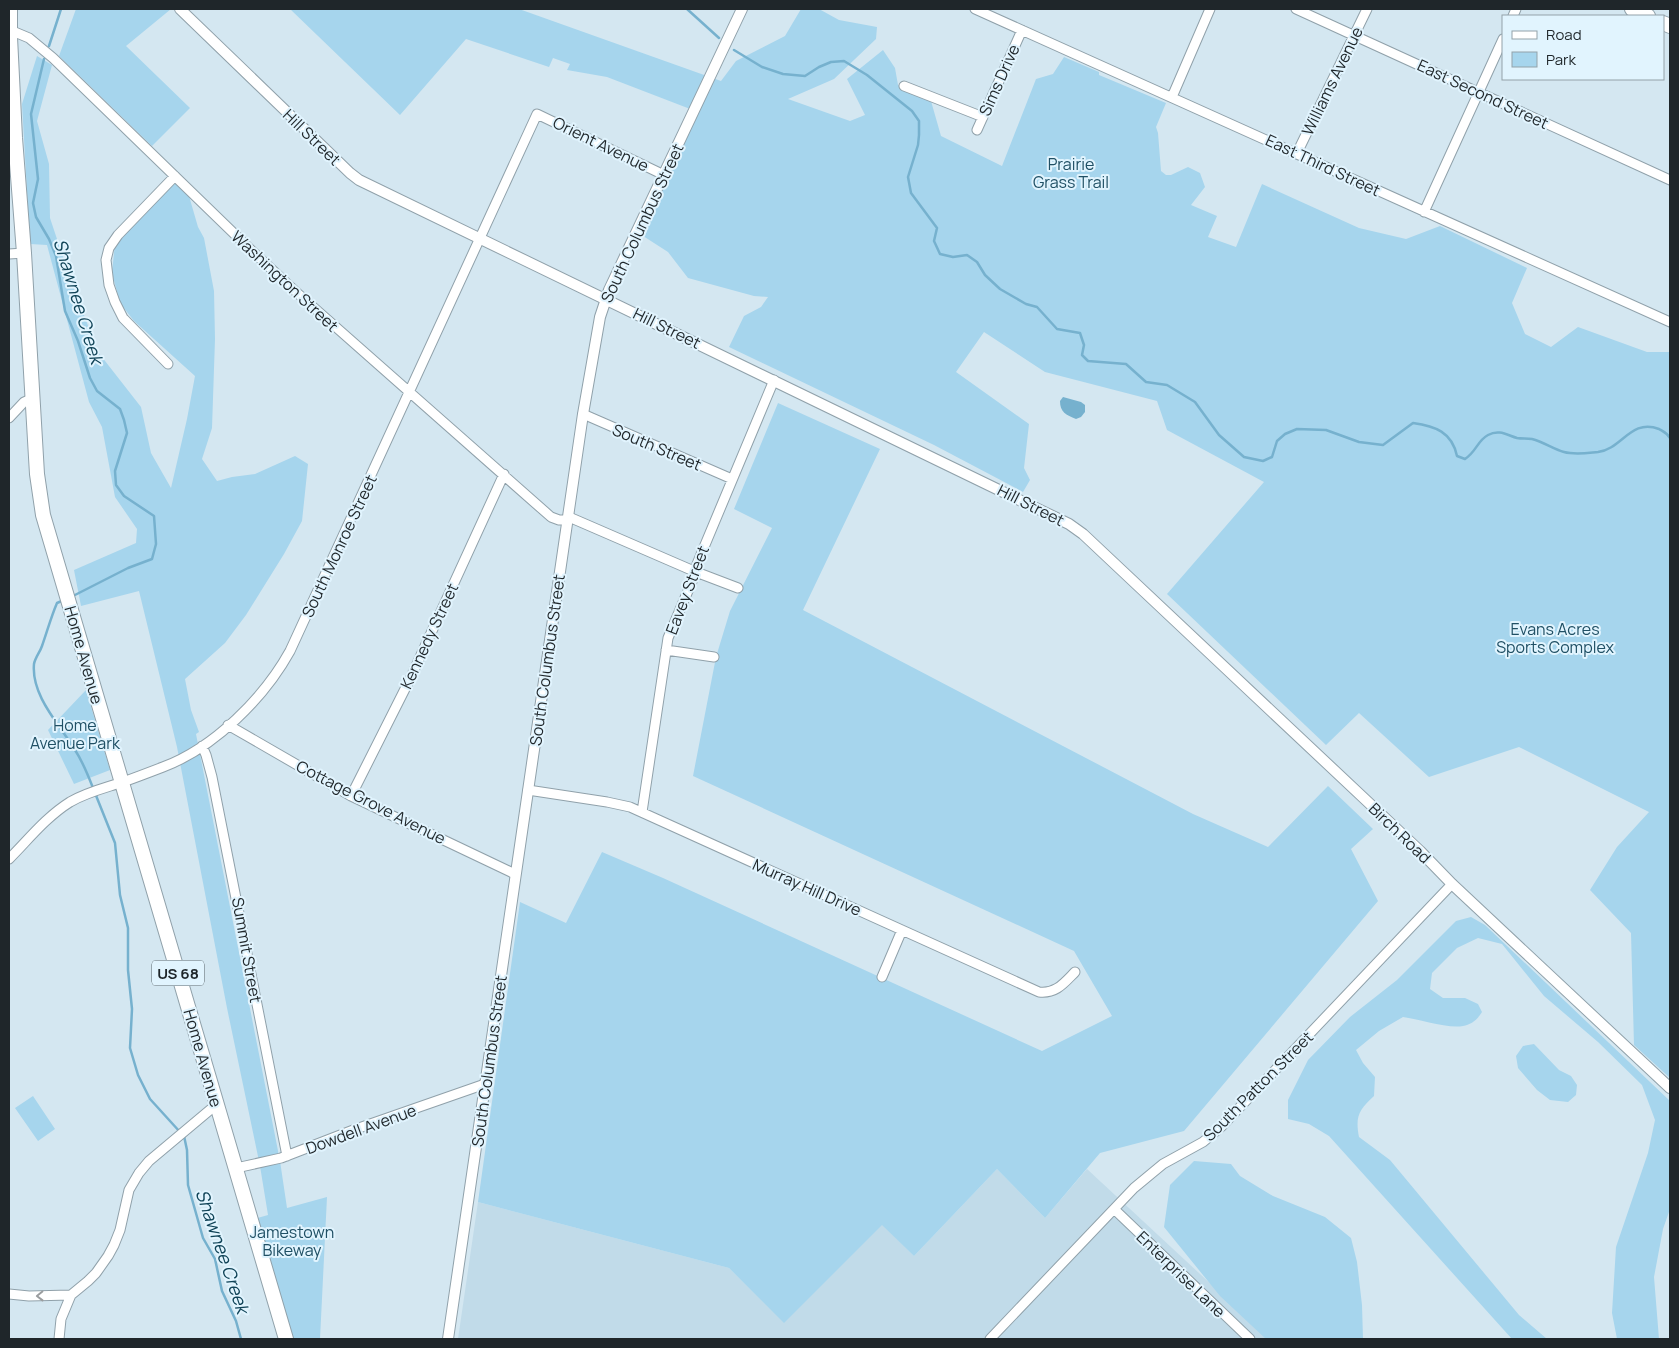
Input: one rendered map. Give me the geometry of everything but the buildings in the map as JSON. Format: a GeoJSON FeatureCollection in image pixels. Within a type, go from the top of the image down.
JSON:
{"type":"FeatureCollection","features":[{"type":"Feature","properties":{"kind":"main road"},"geometry":{"type":"LineString","coordinates":[[1632,9],[1646,15]]}},
{"type":"Feature","properties":{"kind":"main road","name":"Home Avenue"},"geometry":{"type":"LineString","coordinates":[[10,12],[15,138],[39,492],[47,529],[65,592],[286,1339]]}},
{"type":"Feature","properties":{"kind":"street","name":"Hill Street"},"geometry":{"type":"LineString","coordinates":[[180,9],[354,176],[1060,518],[1084,534],[1130,578]]}},
{"type":"Feature","properties":{"kind":"street","name":"South Columbus Street"},"geometry":{"type":"LineString","coordinates":[[448,1339],[583,414],[600,317],[606,299],[742,9]]}},
{"type":"Feature","properties":{"kind":"street","name":"East Third Street"},"geometry":{"type":"LineString","coordinates":[[975,9],[1670,322]]}},
{"type":"Feature","properties":{"kind":"street"},"geometry":{"type":"LineString","coordinates":[[1172,97],[1210,9]]}},
{"type":"Feature","properties":{"kind":"street","name":"East Second Street"},"geometry":{"type":"LineString","coordinates":[[1296,9],[1670,180]]}},
{"type":"Feature","properties":{"kind":"street","name":"Williams Avenue"},"geometry":{"type":"LineString","coordinates":[[1297,153],[1367,9]]}},
{"type":"Feature","properties":{"kind":"street","name":"Washington Street"},"geometry":{"type":"LineString","coordinates":[[10,30],[29,38],[53,58],[259,258],[551,517],[560,520],[569,518],[738,588]]}},
{"type":"Feature","properties":{"kind":"street","name":"Sims Drive"},"geometry":{"type":"LineString","coordinates":[[977,130],[1022,30]]}},
{"type":"Feature","properties":{"kind":"street"},"geometry":{"type":"LineString","coordinates":[[1424,212],[1477,92],[1502,41]]}},
{"type":"Feature","properties":{"kind":"street"},"geometry":{"type":"LineString","coordinates":[[904,86],[983,117]]}},
{"type":"Feature","properties":{"kind":"street","name":"South Monroe Street"},"geometry":{"type":"LineString","coordinates":[[9,859],[50,817],[71,801],[101,788],[174,763],[202,746],[228,726],[264,690],[285,660],[537,114]]}},
{"type":"Feature","properties":{"kind":"street","name":"Orient Avenue"},"geometry":{"type":"LineString","coordinates":[[537,114],[664,175]]}},
{"type":"Feature","properties":{"kind":"street"},"geometry":{"type":"LineString","coordinates":[[168,364],[123,318],[109,285],[106,260],[109,248],[118,235],[175,176]]}},
{"type":"Feature","properties":{"kind":"street"},"geometry":{"type":"LineString","coordinates":[[9,254],[24,253]]}},
{"type":"Feature","properties":{"kind":"street","name":"Eavey Street"},"geometry":{"type":"LineString","coordinates":[[642,812],[666,650],[674,624],[696,572],[697,564],[774,380]]}},
{"type":"Feature","properties":{"kind":"street"},"geometry":{"type":"LineString","coordinates":[[9,418],[24,402],[33,398]]}},
{"type":"Feature","properties":{"kind":"street","name":"South Street"},"geometry":{"type":"LineString","coordinates":[[583,414],[732,479]]}},
{"type":"Feature","properties":{"kind":"street","name":"Kennedy Street"},"geometry":{"type":"LineString","coordinates":[[351,796],[410,679],[504,474]]}},
{"type":"Feature","properties":{"kind":"street","name":"Birch Road"},"geometry":{"type":"LineString","coordinates":[[1130,578],[1670,1088]]}},
{"type":"Feature","properties":{"kind":"street"},"geometry":{"type":"LineString","coordinates":[[666,650],[714,657]]}},
{"type":"Feature","properties":{"kind":"street","name":"Cottage Grove Avenue"},"geometry":{"type":"LineString","coordinates":[[228,726],[351,796],[516,874]]}},
{"type":"Feature","properties":{"kind":"street","name":"Summit Street"},"geometry":{"type":"LineString","coordinates":[[202,746],[212,777],[288,1156]]}},
{"type":"Feature","properties":{"kind":"street","name":"Murray Hill Drive"},"geometry":{"type":"LineString","coordinates":[[528,790],[630,807],[1039,992],[1057,989],[1075,972]]}},
{"type":"Feature","properties":{"kind":"street","name":"South Patton Street"},"geometry":{"type":"LineString","coordinates":[[994,1338],[1148,1175],[1212,1135],[1452,884]]}},
{"type":"Feature","properties":{"kind":"street"},"geometry":{"type":"LineString","coordinates":[[882,977],[902,930]]}},
{"type":"Feature","properties":{"kind":"street","name":"Dowdell Avenue"},"geometry":{"type":"LineString","coordinates":[[236,1168],[288,1156],[356,1129],[485,1084]]}},
{"type":"Feature","properties":{"kind":"street"},"geometry":{"type":"LineString","coordinates":[[59,1339],[61,1320],[71,1295],[88,1281],[108,1256],[118,1236],[126,1202],[134,1181],[149,1161],[217,1104]]}},
{"type":"Feature","properties":{"kind":"street","name":"Enterprise Lane"},"geometry":{"type":"LineString","coordinates":[[1114,1209],[1250,1339]]}},
{"type":"Feature","properties":{"kind":"street"},"geometry":{"type":"LineString","coordinates":[[9,1294],[29,1296],[71,1295]]}},
{"type":"Feature","properties":{"kind":"shaded area"},"geometry":{"type":"Polygon","coordinates":[[[1063,397],[1085,405],[1085,412],[1081,417],[1076,419],[1064,413],[1060,405],[1063,397]]]}},
{"type":"Feature","properties":{"kind":"shaded area"},"geometry":{"type":"Polygon","coordinates":[[[997,1169],[1045,1218],[1087,1169],[1270,1339],[458,1339],[478,1202],[729,1268],[784,1322],[882,1224],[914,1256],[997,1169]]]}},
{"type":"Feature","properties":{"kind":"green space"},"geometry":{"type":"Polygon","coordinates":[[[76,9],[171,9],[126,46],[190,108],[152,146],[59,56],[76,9]]]}},
{"type":"Feature","properties":{"kind":"green space"},"geometry":{"type":"Polygon","coordinates":[[[290,9],[519,9],[721,81],[736,61],[785,36],[801,9],[819,9],[839,20],[877,27],[876,39],[834,79],[788,99],[850,121],[865,115],[847,79],[883,50],[895,68],[898,85],[931,101],[941,136],[1002,166],[1036,79],[1053,74],[1064,57],[1099,72],[1099,75],[1166,103],[1156,127],[1161,171],[1166,175],[1171,175],[1188,167],[1200,173],[1205,187],[1191,205],[1217,216],[1208,237],[1236,247],[1262,184],[1359,228],[1406,239],[1440,226],[1527,268],[1512,303],[1525,334],[1551,347],[1578,327],[1647,352],[1670,352],[1670,1078],[1634,1045],[1631,933],[1590,890],[1617,847],[1649,812],[1519,747],[1429,777],[1359,713],[1326,745],[1167,594],[1264,482],[1167,430],[1157,401],[1045,372],[984,332],[956,372],[1029,424],[1024,468],[1030,480],[1023,492],[934,445],[729,347],[744,316],[761,307],[768,297],[754,296],[688,278],[668,252],[640,234],[698,112],[607,77],[567,70],[570,64],[553,58],[549,67],[466,39],[400,115],[290,9]]]}},
{"type":"Feature","properties":{"kind":"green space","name":"Jamestown Bikeway"},"geometry":{"type":"Polygon","coordinates":[[[37,56],[52,65],[37,121],[49,164],[50,218],[98,352],[141,407],[151,453],[171,488],[195,376],[134,321],[120,303],[112,273],[115,243],[173,174],[187,189],[198,227],[204,238],[214,291],[215,339],[212,428],[202,459],[217,481],[255,474],[295,456],[308,464],[302,521],[284,554],[246,615],[225,643],[185,679],[191,710],[199,732],[196,734],[280,1161],[287,1208],[327,1197],[320,1339],[286,1339],[251,1220],[268,1215],[260,1166],[227,1008],[177,747],[139,591],[81,606],[74,570],[136,543],[137,529],[115,497],[102,427],[89,402],[47,245],[30,244],[22,104],[37,56]]]}},
{"type":"Feature","properties":{"kind":"green space"},"geometry":{"type":"Polygon","coordinates":[[[778,403],[880,449],[803,610],[1193,814],[1268,847],[1328,786],[1373,829],[1351,849],[1378,901],[1184,1131],[1100,1153],[1045,1218],[997,1169],[914,1256],[882,1225],[784,1323],[729,1268],[478,1202],[520,902],[566,923],[602,852],[1042,1051],[1112,1016],[1074,951],[693,776],[716,657],[730,611],[772,528],[734,509],[778,403]]]}},
{"type":"Feature","properties":{"kind":"green space","name":"Home Avenue Park"},"geometry":{"type":"Polygon","coordinates":[[[86,690],[110,770],[74,784],[48,730],[86,690]]]}},
{"type":"Feature","properties":{"kind":"green space"},"geometry":{"type":"Polygon","coordinates":[[[1471,917],[1485,925],[1670,1101],[1670,1209],[1663,1229],[1654,1277],[1659,1339],[1617,1339],[1612,1313],[1616,1247],[1648,1153],[1655,1120],[1642,1085],[1598,1042],[1544,996],[1502,944],[1478,938],[1457,948],[1432,973],[1430,989],[1443,998],[1465,998],[1478,1004],[1482,1012],[1474,1021],[1457,1027],[1403,1017],[1379,1031],[1356,1050],[1363,1063],[1375,1077],[1374,1096],[1359,1114],[1358,1130],[1359,1137],[1390,1160],[1519,1315],[1547,1339],[1512,1339],[1329,1136],[1309,1124],[1288,1119],[1288,1100],[1308,1060],[1350,1017],[1397,980],[1456,921],[1471,917]]]}},
{"type":"Feature","properties":{"kind":"green space"},"geometry":{"type":"Polygon","coordinates":[[[1534,1044],[1559,1070],[1571,1076],[1577,1085],[1576,1095],[1568,1102],[1550,1100],[1537,1090],[1518,1068],[1516,1056],[1523,1046],[1534,1044]]]}},
{"type":"Feature","properties":{"kind":"green space"},"geometry":{"type":"Polygon","coordinates":[[[33,1096],[55,1129],[38,1141],[15,1108],[33,1096]]]}},
{"type":"Feature","properties":{"kind":"green space"},"geometry":{"type":"Polygon","coordinates":[[[1194,1161],[1231,1164],[1240,1176],[1273,1196],[1325,1217],[1351,1238],[1357,1262],[1362,1305],[1363,1339],[1266,1339],[1220,1296],[1164,1227],[1170,1185],[1194,1161]]]}},
{"type":"Feature","properties":{"kind":"waterway","name":"Shawnee Creek"},"geometry":{"type":"LineString","coordinates":[[49,46],[61,9]]}},
{"type":"Feature","properties":{"kind":"waterway"},"geometry":{"type":"LineString","coordinates":[[687,9],[719,38]]}},
{"type":"Feature","properties":{"kind":"waterway"},"geometry":{"type":"LineString","coordinates":[[734,50],[762,67],[783,74],[805,76],[831,62],[844,61],[867,75],[912,111],[919,121],[918,145],[908,177],[911,193],[937,228],[934,241],[940,254],[953,257],[967,255],[977,262],[985,275],[1000,289],[1026,304],[1037,307],[1057,329],[1080,333],[1084,345],[1082,355],[1088,361],[1126,364],[1146,382],[1167,385],[1195,402],[1219,435],[1244,457],[1263,461],[1272,457],[1277,441],[1285,434],[1297,429],[1326,430],[1359,442],[1383,445],[1413,423],[1435,428],[1447,436],[1455,448],[1457,456],[1465,459],[1484,437],[1492,433],[1503,433],[1517,438],[1532,439],[1560,451],[1577,454],[1606,450],[1641,428],[1659,429],[1670,438]]}},
{"type":"Feature","properties":{"kind":"waterway","name":"Shawnee Creek"},"geometry":{"type":"LineString","coordinates":[[44,59],[31,114],[38,179],[33,203],[36,217],[49,239],[56,256],[65,311],[78,341],[90,378],[97,391],[120,409],[124,420],[127,433],[115,471],[116,485],[124,496],[154,516],[156,544],[152,559],[128,568],[71,597]]}},
{"type":"Feature","properties":{"kind":"waterway","name":"Shawnee Creek"},"geometry":{"type":"LineString","coordinates":[[64,600],[57,603],[55,608],[34,664],[34,676],[42,699],[78,755],[93,788]]}},
{"type":"Feature","properties":{"kind":"waterway","name":"Shawnee Creek"},"geometry":{"type":"LineString","coordinates":[[95,793],[115,843],[120,895],[128,928],[128,970],[132,1009],[130,1048],[138,1075],[150,1099],[180,1132]]}},
{"type":"Feature","properties":{"kind":"waterway","name":"Shawnee Creek"},"geometry":{"type":"LineString","coordinates":[[184,1136],[187,1150],[188,1185],[203,1238],[215,1259],[222,1291],[236,1321],[241,1339]]}},
{"type":"Feature","properties":{"kind":"park label","name":"Prairie Grass Trail"},"geometry":{"type":"Point","coordinates":[1071,173]}},
{"type":"Feature","properties":{"kind":"park label","name":"Evans Acres Sports Complex"},"geometry":{"type":"Point","coordinates":[1555,638]}}]}
